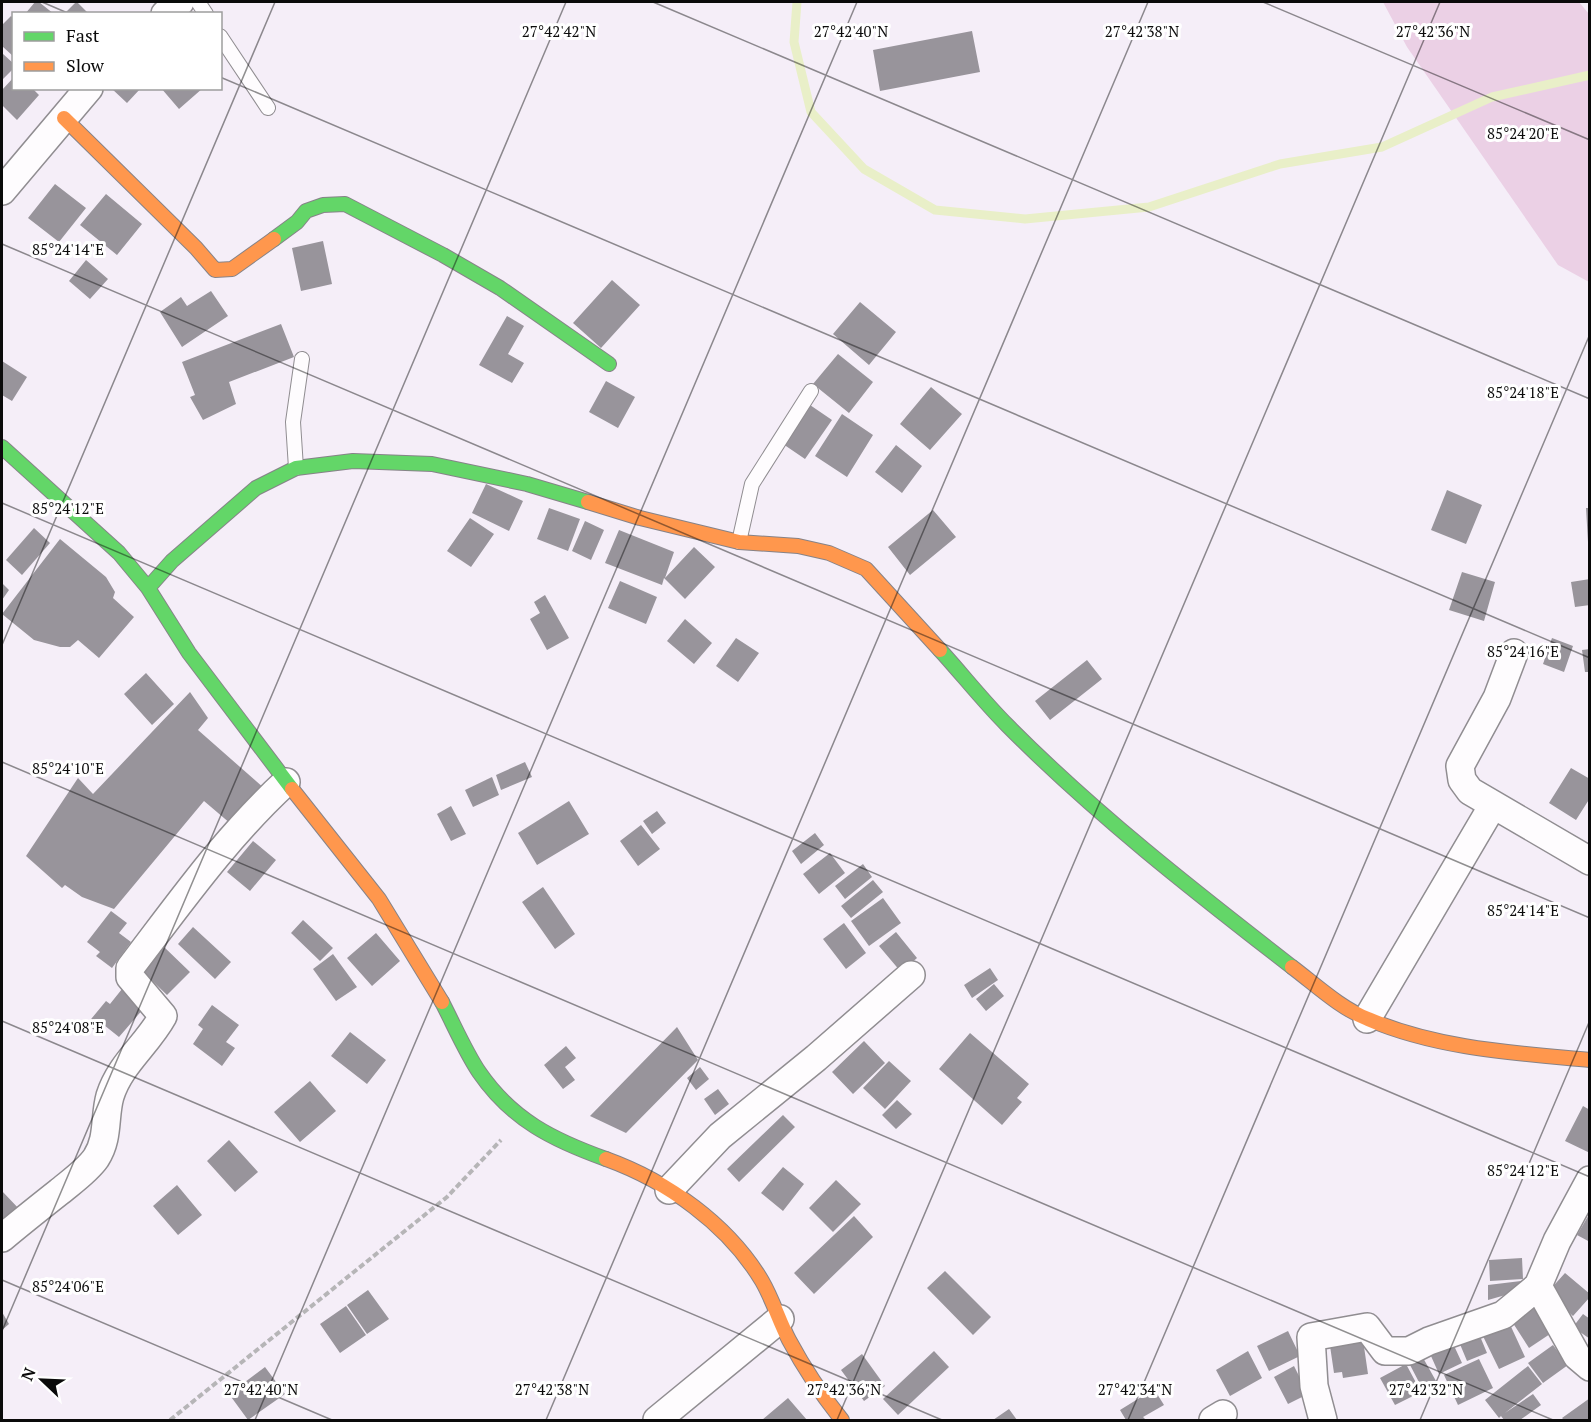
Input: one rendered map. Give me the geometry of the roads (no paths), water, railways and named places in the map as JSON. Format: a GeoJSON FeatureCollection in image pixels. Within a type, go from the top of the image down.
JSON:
{"type":"FeatureCollection","features":[{"type":"Feature","properties":{"kind":"street"},"geometry":{"type":"LineString","coordinates":[[168,12],[180,2]]}},
{"type":"Feature","properties":{"kind":"street"},"geometry":{"type":"LineString","coordinates":[[2,191],[87,90]]}},
{"type":"Feature","properties":{"kind":"street"},"geometry":{"type":"LineString","coordinates":[[64,118],[196,248],[215,270],[232,269],[297,222],[306,211],[322,205],[345,204],[498,287],[609,364]]}},
{"type":"Feature","properties":{"kind":"street"},"geometry":{"type":"LineString","coordinates":[[2,447],[120,554],[148,588],[189,652],[286,782],[379,899],[437,992],[479,1072],[511,1109],[538,1130],[565,1144],[623,1165],[694,1206],[717,1226],[762,1281],[789,1340],[821,1394],[842,1420]]}},
{"type":"Feature","properties":{"kind":"street"},"geometry":{"type":"LineString","coordinates":[[148,588],[172,561],[256,488],[296,468],[353,461],[432,464],[527,484],[640,518],[739,542],[798,546],[829,553],[866,569],[1005,723],[1046,763],[1188,885],[1314,984],[1367,1018],[1410,1033],[1475,1049],[1590,1060]]}},
{"type":"Feature","properties":{"kind":"street"},"geometry":{"type":"LineString","coordinates":[[1514,653],[1497,698],[1460,766],[1462,780],[1470,791],[1590,861]]}},
{"type":"Feature","properties":{"kind":"street"},"geometry":{"type":"LineString","coordinates":[[2,1238],[95,1159],[105,1139],[110,1096],[130,1057],[156,1029],[163,1016],[130,977],[129,968],[256,809],[286,782]]}},
{"type":"Feature","properties":{"kind":"street"},"geometry":{"type":"LineString","coordinates":[[1367,1018],[1493,805]]}},
{"type":"Feature","properties":{"kind":"street"},"geometry":{"type":"LineString","coordinates":[[669,1190],[720,1136],[816,1059],[911,975]]}},
{"type":"Feature","properties":{"kind":"street"},"geometry":{"type":"LineString","coordinates":[[1323,1420],[1314,1386],[1311,1337],[1367,1327],[1385,1351],[1409,1351],[1429,1341],[1503,1315],[1538,1286],[1557,1241],[1590,1180]]}},
{"type":"Feature","properties":{"kind":"street"},"geometry":{"type":"LineString","coordinates":[[1538,1286],[1578,1356],[1590,1367]]}},
{"type":"Feature","properties":{"kind":"street"},"geometry":{"type":"LineString","coordinates":[[657,1420],[780,1320]]}},
{"type":"Feature","properties":{"kind":"lane"},"geometry":{"type":"LineString","coordinates":[[222,39],[268,108]]}},
{"type":"Feature","properties":{"kind":"lane"},"geometry":{"type":"LineString","coordinates":[[296,468],[293,422],[302,359]]}},
{"type":"Feature","properties":{"kind":"lane"},"geometry":{"type":"LineString","coordinates":[[739,542],[752,484],[811,391]]}},
{"type":"Feature","properties":{"kind":"waterway"},"geometry":{"type":"LineString","coordinates":[[797,2],[794,42],[811,112],[864,169],[935,210],[1025,219],[1149,207],[1280,164],[1382,147],[1492,97],[1590,75]]}}]}
